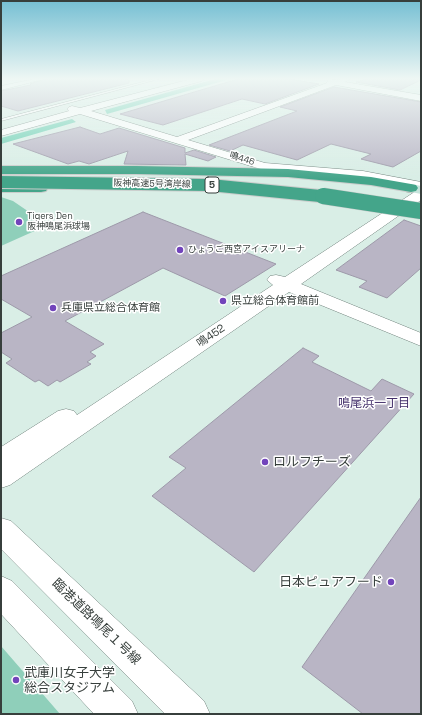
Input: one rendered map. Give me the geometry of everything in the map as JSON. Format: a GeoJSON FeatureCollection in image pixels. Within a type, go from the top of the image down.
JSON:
{"type":"FeatureCollection","features":[{"type":"Feature","properties":{"kind":"highway","name":"5"},"geometry":{"type":"LineString","coordinates":[[1,170],[136,170],[288,173],[371,181],[419,189]]}},
{"type":"Feature","properties":{"kind":"highway","name":"阪神高速5号湾岸線"},"geometry":{"type":"LineString","coordinates":[[1,175],[139,175],[253,179],[317,185],[419,189]]}},
{"type":"Feature","properties":{"kind":"highway","name":"阪神高速5号湾岸線"},"geometry":{"type":"LineString","coordinates":[[1,182],[159,183],[224,186],[310,194],[421,211]]}},
{"type":"Feature","properties":{"kind":"highway","name":"5"},"geometry":{"type":"LineString","coordinates":[[1,188],[233,190],[277,193],[390,208]]}},
{"type":"Feature","properties":{"kind":"main road"},"geometry":{"type":"LineString","coordinates":[[390,208],[421,215]]}},
{"type":"Feature","properties":{"kind":"street"},"geometry":{"type":"LineString","coordinates":[[1,128],[66,112]]}},
{"type":"Feature","properties":{"kind":"street"},"geometry":{"type":"LineString","coordinates":[[1,133],[68,112]]}},
{"type":"Feature","properties":{"kind":"street","name":"鳴446"},"geometry":{"type":"LineString","coordinates":[[84,112],[264,166],[363,175],[419,189]]}},
{"type":"Feature","properties":{"kind":"street"},"geometry":{"type":"LineString","coordinates":[[178,140],[253,112]]}},
{"type":"Feature","properties":{"kind":"street","name":"鳴452"},"geometry":{"type":"LineString","coordinates":[[1,478],[280,282],[419,189]]}},
{"type":"Feature","properties":{"kind":"street"},"geometry":{"type":"LineString","coordinates":[[280,282],[421,340]]}},
{"type":"Feature","properties":{"kind":"street","name":"鳴452"},"geometry":{"type":"LineString","coordinates":[[1,460],[280,282]]}},
{"type":"Feature","properties":{"kind":"street","name":"臨港道路鳴尾１号線"},"geometry":{"type":"LineString","coordinates":[[1,530],[192,714]]}},
{"type":"Feature","properties":{"kind":"street"},"geometry":{"type":"LineString","coordinates":[[1,591],[119,714]]}},
{"type":"Feature","properties":{"kind":"lane"},"geometry":{"type":"LineString","coordinates":[[1,120],[30,112]]}},
{"type":"Feature","properties":{"kind":"green space"},"geometry":{"type":"Polygon","coordinates":[[[72,119],[76,122],[1,144],[1,138],[72,119]]]}},
{"type":"Feature","properties":{"kind":"green space","name":"Tigers Den 阪神鳴尾浜球場"},"geometry":{"type":"Polygon","coordinates":[[[1,197],[13,201],[35,216],[39,229],[1,246],[1,197]]]}},
{"type":"Feature","properties":{"kind":"green space","name":"武庫川女子大学 総合スタジアム"},"geometry":{"type":"Polygon","coordinates":[[[1,646],[60,714],[1,714],[1,646]]]}},
{"type":"Feature","properties":{"kind":"building"},"geometry":{"type":"Polygon","coordinates":[[[126,112],[201,112],[163,125],[120,114],[126,112]]]}},
{"type":"Feature","properties":{"kind":"building"},"geometry":{"type":"Polygon","coordinates":[[[293,112],[421,112],[421,151],[393,167],[361,159],[371,154],[331,144],[297,160],[243,145],[230,151],[209,145],[293,112]]]}},
{"type":"Feature","properties":{"kind":"building"},"geometry":{"type":"Polygon","coordinates":[[[80,127],[100,134],[119,128],[185,148],[185,153],[194,150],[216,157],[208,161],[185,154],[186,165],[124,164],[128,151],[89,164],[79,161],[68,164],[13,144],[80,127]]]}},
{"type":"Feature","properties":{"kind":"building","name":"兵庫県立総合体育館"},"geometry":{"type":"Polygon","coordinates":[[[143,212],[276,264],[225,296],[163,268],[65,321],[104,344],[90,352],[96,356],[87,362],[91,364],[60,382],[57,380],[48,386],[39,380],[35,382],[6,363],[12,359],[1,352],[1,333],[32,317],[1,299],[1,276],[143,212]]]}},
{"type":"Feature","properties":{"kind":"building"},"geometry":{"type":"Polygon","coordinates":[[[404,220],[421,226],[421,268],[387,298],[359,287],[367,281],[336,270],[404,220]]]}},
{"type":"Feature","properties":{"kind":"building","name":"ロルフチーズ"},"geometry":{"type":"Polygon","coordinates":[[[303,348],[319,356],[312,362],[371,391],[382,379],[414,394],[254,572],[152,496],[186,468],[169,457],[303,348]]]}},
{"type":"Feature","properties":{"kind":"building","name":"日本ピュアフード"},"geometry":{"type":"Polygon","coordinates":[[[421,497],[421,714],[363,714],[302,667],[421,497]]]}},
{"type":"Feature","properties":{"kind":"place","name":"Tigers Den 阪神鳴尾浜球場"},"geometry":{"type":"Point","coordinates":[19,222]}},
{"type":"Feature","properties":{"kind":"place","name":"ひょうご西宮アイスアリーナ"},"geometry":{"type":"Point","coordinates":[180,250]}},
{"type":"Feature","properties":{"kind":"place","name":"県立総合体育館前"},"geometry":{"type":"Point","coordinates":[223,301]}},
{"type":"Feature","properties":{"kind":"place","name":"兵庫県立総合体育館"},"geometry":{"type":"Point","coordinates":[53,308]}},
{"type":"Feature","properties":{"kind":"place","name":"ロルフチーズ"},"geometry":{"type":"Point","coordinates":[265,462]}},
{"type":"Feature","properties":{"kind":"place","name":"日本ピュアフード"},"geometry":{"type":"Point","coordinates":[391,582]}},
{"type":"Feature","properties":{"kind":"place","name":"武庫川女子大学 総合スタジアム"},"geometry":{"type":"Point","coordinates":[16,680]}},
{"type":"Feature","properties":{"kind":"district","name":"鳴尾浜一丁目"},"geometry":{"type":"Point","coordinates":[374,404]}}]}
